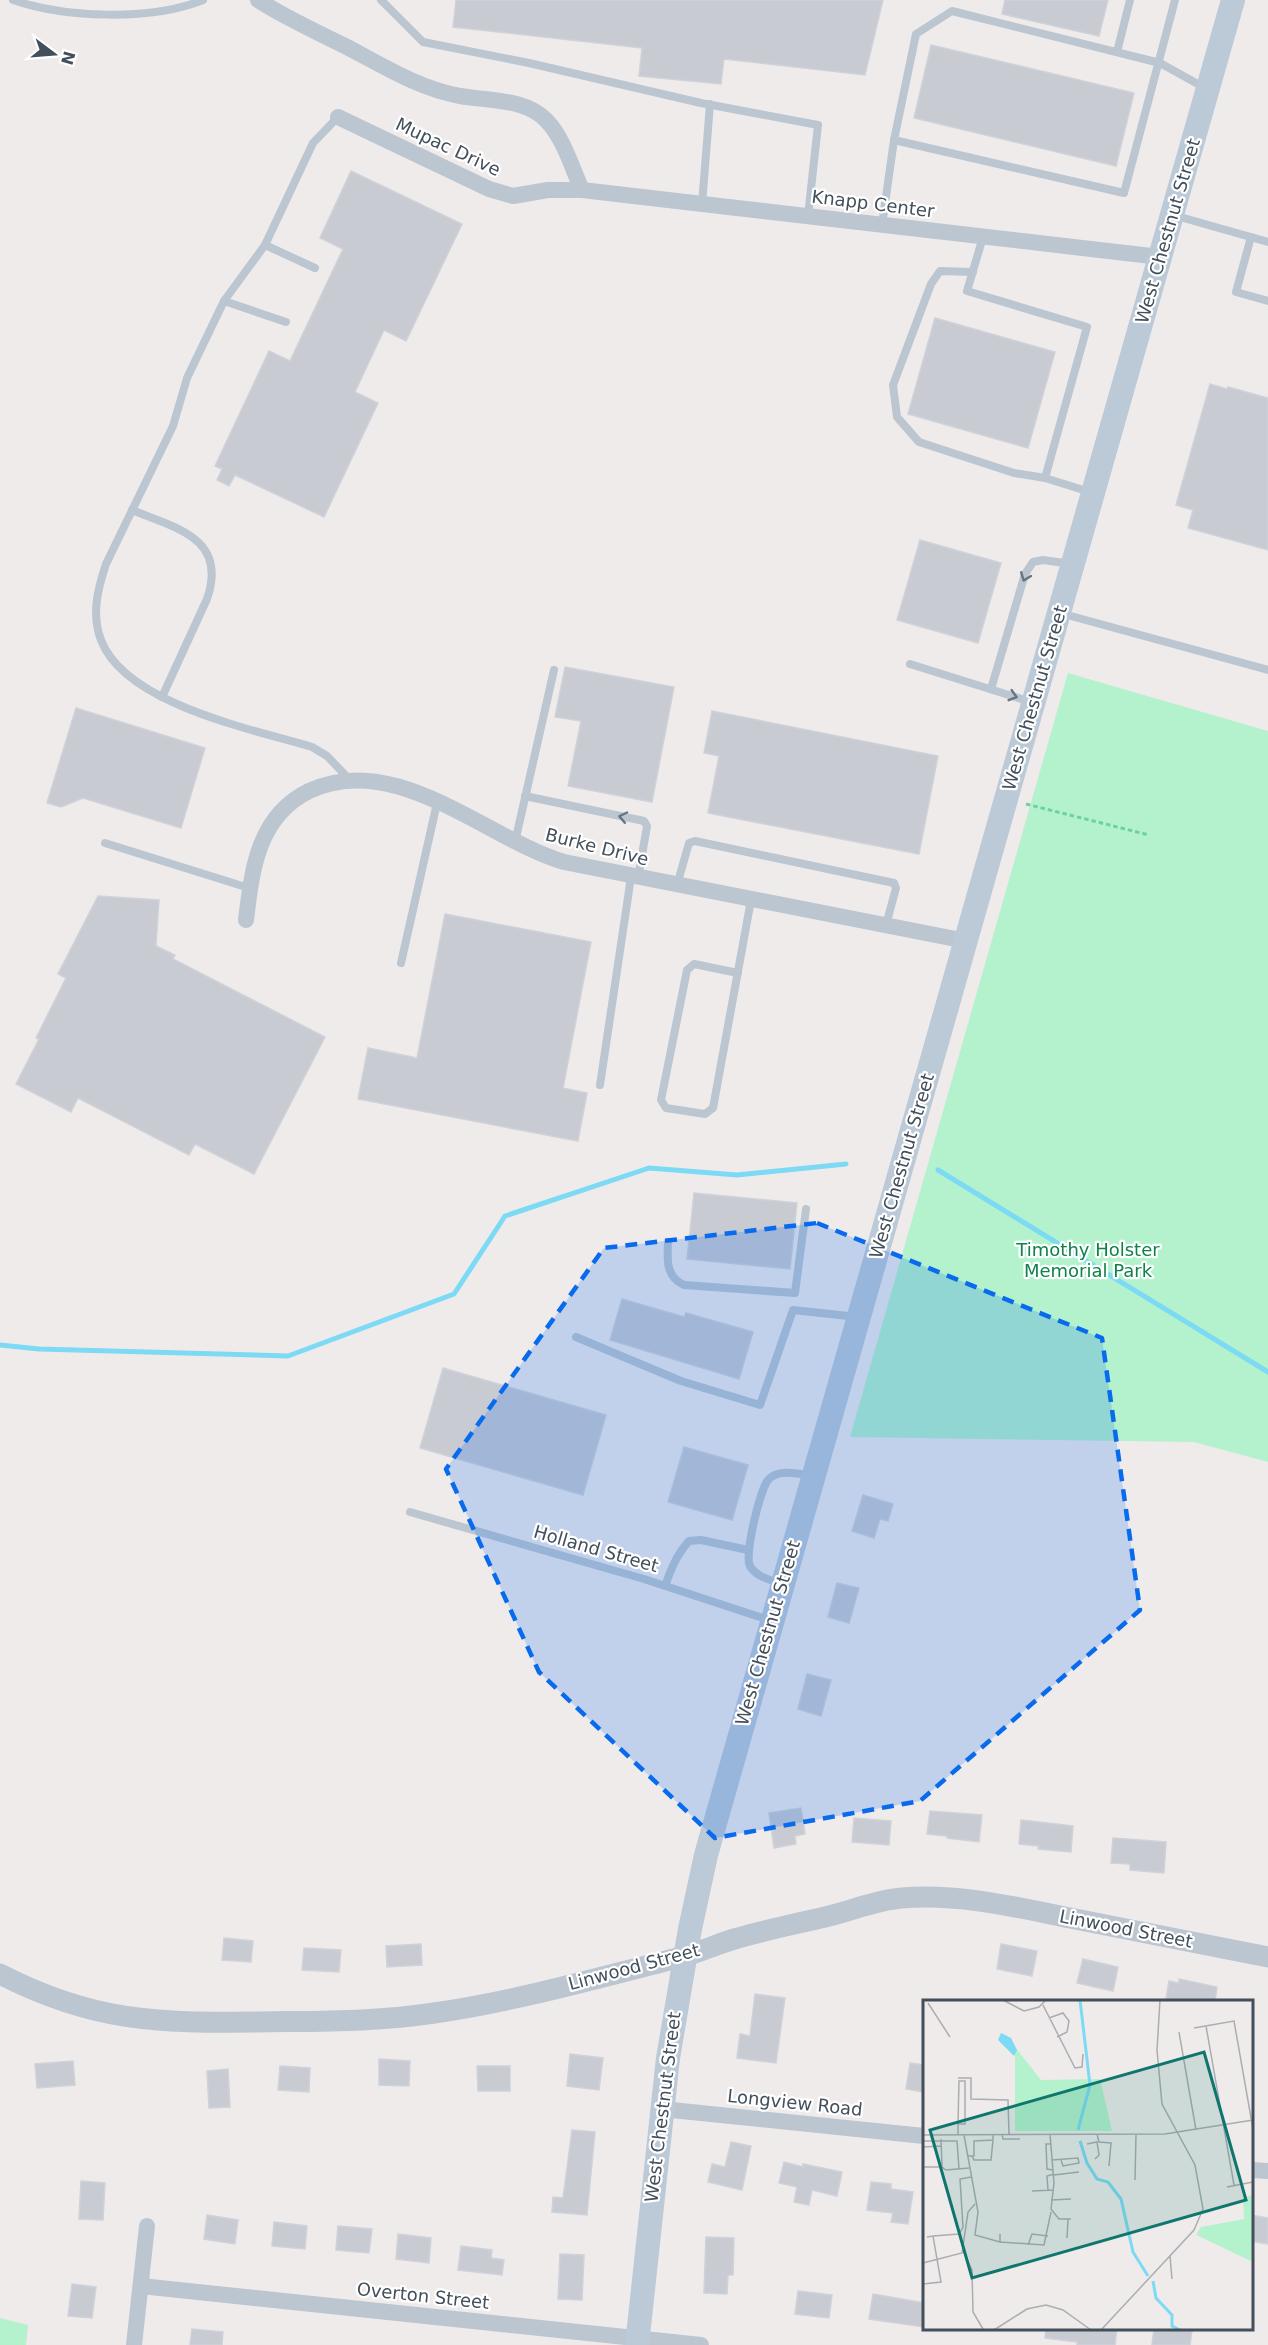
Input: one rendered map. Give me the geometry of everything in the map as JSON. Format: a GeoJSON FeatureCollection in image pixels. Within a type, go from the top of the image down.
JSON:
{"type":"FeatureCollection","features":[{"type":"Feature","properties":{"kind":"main road","name":"West Chestnut Street"},"geometry":{"type":"LineString","coordinates":[[638,2342],[672,2029],[706,1855],[1233,0]]}},
{"type":"Feature","properties":{"kind":"street"},"geometry":{"type":"LineString","coordinates":[[258,0],[310,29],[415,81],[448,93],[518,104],[536,112],[547,120],[555,132],[582,190]]}},
{"type":"Feature","properties":{"kind":"street","name":"Mupac Drive"},"geometry":{"type":"LineString","coordinates":[[339,117],[503,194],[520,196],[548,190],[582,190]]}},
{"type":"Feature","properties":{"kind":"street","name":"Knapp Center"},"geometry":{"type":"LineString","coordinates":[[582,190],[1160,257]]}},
{"type":"Feature","properties":{"kind":"street","name":"Burke Drive"},"geometry":{"type":"LineString","coordinates":[[246,920],[249,888],[258,850],[266,832],[276,818],[301,795],[332,783],[350,780],[399,786],[437,802],[551,858],[634,878],[966,941]]}},
{"type":"Feature","properties":{"kind":"street","name":"Linwood Street"},"geometry":{"type":"LineString","coordinates":[[0,1974],[74,2006],[126,2018],[183,2023],[358,2021],[469,2008],[547,1991],[642,1965],[685,1956],[741,1937],[837,1914],[865,1904],[905,1897],[972,1901],[1024,1909],[1268,1957]]}},
{"type":"Feature","properties":{"kind":"street","name":"Longview Road"},"geometry":{"type":"LineString","coordinates":[[662,2109],[923,2136]]}},
{"type":"Feature","properties":{"kind":"street"},"geometry":{"type":"LineString","coordinates":[[1253,2170],[1268,2171]]}},
{"type":"Feature","properties":{"kind":"street"},"geometry":{"type":"LineString","coordinates":[[134,2345],[147,2226]]}},
{"type":"Feature","properties":{"kind":"street","name":"Overton Street"},"geometry":{"type":"LineString","coordinates":[[141,2286],[638,2342],[701,2345]]}},
{"type":"Feature","properties":{"kind":"lane"},"geometry":{"type":"LineString","coordinates":[[14,0],[58,10],[116,13],[157,11],[203,0]]}},
{"type":"Feature","properties":{"kind":"lane"},"geometry":{"type":"LineString","coordinates":[[381,0],[423,42],[818,125],[808,216]]}},
{"type":"Feature","properties":{"kind":"lane"},"geometry":{"type":"LineString","coordinates":[[882,225],[894,141],[916,34],[952,10],[955,0]]}},
{"type":"Feature","properties":{"kind":"lane"},"geometry":{"type":"LineString","coordinates":[[1117,52],[1130,0]]}},
{"type":"Feature","properties":{"kind":"lane"},"geometry":{"type":"LineString","coordinates":[[894,141],[1124,193],[1175,0]]}},
{"type":"Feature","properties":{"kind":"lane"},"geometry":{"type":"LineString","coordinates":[[952,10],[1160,63],[1208,90]]}},
{"type":"Feature","properties":{"kind":"lane"},"geometry":{"type":"LineString","coordinates":[[702,204],[710,104]]}},
{"type":"Feature","properties":{"kind":"lane"},"geometry":{"type":"LineString","coordinates":[[339,117],[313,143],[264,245],[224,301],[187,378],[174,426],[106,564],[96,605],[101,640],[121,669],[162,697],[204,714],[312,747],[327,756],[350,780]]}},
{"type":"Feature","properties":{"kind":"lane"},"geometry":{"type":"LineString","coordinates":[[1172,214],[1268,242]]}},
{"type":"Feature","properties":{"kind":"lane"},"geometry":{"type":"LineString","coordinates":[[983,237],[967,291],[1087,327],[1045,478]]}},
{"type":"Feature","properties":{"kind":"lane"},"geometry":{"type":"LineString","coordinates":[[1251,237],[1236,292],[1268,301]]}},
{"type":"Feature","properties":{"kind":"lane"},"geometry":{"type":"LineString","coordinates":[[264,245],[315,268]]}},
{"type":"Feature","properties":{"kind":"lane"},"geometry":{"type":"LineString","coordinates":[[973,272],[940,271],[931,284],[893,385],[897,417],[919,442],[1014,473],[1045,478],[1093,493]]}},
{"type":"Feature","properties":{"kind":"lane"},"geometry":{"type":"LineString","coordinates":[[224,301],[286,321]]}},
{"type":"Feature","properties":{"kind":"lane"},"geometry":{"type":"LineString","coordinates":[[132,510],[189,533],[199,542],[210,560],[213,572],[207,598],[162,697]]}},
{"type":"Feature","properties":{"kind":"lane"},"geometry":{"type":"LineString","coordinates":[[992,689],[1025,574],[1033,562],[1043,560],[1073,564]]}},
{"type":"Feature","properties":{"kind":"lane"},"geometry":{"type":"LineString","coordinates":[[1059,613],[1268,670]]}},
{"type":"Feature","properties":{"kind":"lane"},"geometry":{"type":"LineString","coordinates":[[910,664],[1034,703]]}},
{"type":"Feature","properties":{"kind":"lane"},"geometry":{"type":"LineString","coordinates":[[515,842],[554,670]]}},
{"type":"Feature","properties":{"kind":"lane"},"geometry":{"type":"LineString","coordinates":[[525,796],[644,821],[647,826],[634,878],[600,1085]]}},
{"type":"Feature","properties":{"kind":"lane"},"geometry":{"type":"LineString","coordinates":[[401,963],[437,802]]}},
{"type":"Feature","properties":{"kind":"lane"},"geometry":{"type":"LineString","coordinates":[[676,885],[689,843],[695,841],[894,883],[896,888],[886,925]]}},
{"type":"Feature","properties":{"kind":"lane"},"geometry":{"type":"LineString","coordinates":[[105,843],[249,888]]}},
{"type":"Feature","properties":{"kind":"lane"},"geometry":{"type":"LineString","coordinates":[[738,973],[694,964],[687,970],[661,1100],[666,1108],[705,1114],[713,1108],[738,973],[751,900]]}},
{"type":"Feature","properties":{"kind":"lane"},"geometry":{"type":"LineString","coordinates":[[576,1337],[681,1382],[760,1405],[793,1310],[806,1209]]}},
{"type":"Feature","properties":{"kind":"lane"},"geometry":{"type":"LineString","coordinates":[[668,1242],[667,1259],[670,1272],[676,1281],[684,1285],[795,1293]]}},
{"type":"Feature","properties":{"kind":"lane"},"geometry":{"type":"LineString","coordinates":[[793,1310],[858,1317]]}},
{"type":"Feature","properties":{"kind":"lane"},"geometry":{"type":"LineString","coordinates":[[782,1584],[757,1573],[749,1565],[748,1550],[755,1519],[768,1480],[787,1472],[813,1476]]}},
{"type":"Feature","properties":{"kind":"lane","name":"Holland Street"},"geometry":{"type":"LineString","coordinates":[[410,1512],[665,1586],[772,1621]]}},
{"type":"Feature","properties":{"kind":"lane"},"geometry":{"type":"LineString","coordinates":[[665,1586],[672,1566],[682,1548],[689,1541],[701,1540],[748,1550]]}},
{"type":"Feature","properties":{"kind":"path"},"geometry":{"type":"LineString","coordinates":[[1006,799],[1149,835]]}},
{"type":"Feature","properties":{"kind":"highlighted area"},"geometry":{"type":"Polygon","coordinates":[[[817,1223],[1102,1338],[1140,1610],[920,1801],[715,1838],[539,1672],[446,1469],[604,1248],[817,1223]]]}},
{"type":"Feature","properties":{"kind":"green space","name":"Timothy Holster Memorial Park"},"geometry":{"type":"Polygon","coordinates":[[[1068,673],[1268,731],[1268,1462],[1194,1442],[850,1437],[1068,673]]]}},
{"type":"Feature","properties":{"kind":"green space"},"geometry":{"type":"Polygon","coordinates":[[[0,2318],[28,2325],[26,2345],[0,2345],[0,2318]]]}},
{"type":"Feature","properties":{"kind":"building"},"geometry":{"type":"Polygon","coordinates":[[[456,0],[883,0],[865,75],[724,59],[721,84],[639,76],[642,48],[453,27],[456,0]]]}},
{"type":"Feature","properties":{"kind":"building"},"geometry":{"type":"Polygon","coordinates":[[[1005,0],[1108,0],[1099,36],[1002,14],[1005,0]]]}},
{"type":"Feature","properties":{"kind":"building"},"geometry":{"type":"Polygon","coordinates":[[[931,45],[1134,93],[1116,166],[914,118],[931,45]]]}},
{"type":"Feature","properties":{"kind":"building"},"geometry":{"type":"Polygon","coordinates":[[[351,171],[462,224],[406,341],[384,330],[355,392],[378,403],[324,517],[235,475],[229,486],[217,480],[222,469],[215,466],[269,351],[290,361],[343,249],[320,238],[351,171]]]}},
{"type":"Feature","properties":{"kind":"building"},"geometry":{"type":"Polygon","coordinates":[[[935,318],[1055,352],[1028,448],[908,414],[935,318]]]}},
{"type":"Feature","properties":{"kind":"building"},"geometry":{"type":"Polygon","coordinates":[[[1210,384],[1268,398],[1268,550],[1188,528],[1193,510],[1176,505],[1210,384]]]}},
{"type":"Feature","properties":{"kind":"building"},"geometry":{"type":"Polygon","coordinates":[[[920,540],[1001,563],[978,643],[897,620],[920,540]]]}},
{"type":"Feature","properties":{"kind":"building"},"geometry":{"type":"Polygon","coordinates":[[[565,667],[674,687],[652,802],[568,786],[581,721],[555,717],[565,667]]]}},
{"type":"Feature","properties":{"kind":"building"},"geometry":{"type":"Polygon","coordinates":[[[76,708],[205,748],[181,828],[83,798],[61,807],[47,803],[76,708]]]}},
{"type":"Feature","properties":{"kind":"building"},"geometry":{"type":"Polygon","coordinates":[[[712,711],[938,756],[919,854],[708,813],[719,756],[704,753],[712,711]]]}},
{"type":"Feature","properties":{"kind":"building"},"geometry":{"type":"Polygon","coordinates":[[[98,896],[159,900],[156,946],[175,955],[173,959],[325,1037],[254,1174],[195,1144],[189,1155],[78,1098],[71,1112],[16,1084],[66,978],[58,974],[98,896]]]}},
{"type":"Feature","properties":{"kind":"building"},"geometry":{"type":"Polygon","coordinates":[[[445,914],[591,942],[563,1088],[587,1093],[578,1141],[358,1099],[368,1048],[417,1058],[445,914]]]}},
{"type":"Feature","properties":{"kind":"building"},"geometry":{"type":"Polygon","coordinates":[[[694,1193],[797,1203],[790,1269],[687,1259],[694,1193]]]}},
{"type":"Feature","properties":{"kind":"building"},"geometry":{"type":"Polygon","coordinates":[[[622,1299],[684,1317],[686,1313],[753,1332],[739,1379],[610,1340],[622,1299]]]}},
{"type":"Feature","properties":{"kind":"building"},"geometry":{"type":"Polygon","coordinates":[[[443,1368],[606,1415],[583,1495],[420,1448],[443,1368]]]}},
{"type":"Feature","properties":{"kind":"building"},"geometry":{"type":"Polygon","coordinates":[[[684,1447],[748,1465],[732,1520],[668,1502],[684,1447]]]}},
{"type":"Feature","properties":{"kind":"building"},"geometry":{"type":"Polygon","coordinates":[[[863,1495],[893,1504],[888,1521],[880,1519],[874,1538],[852,1531],[863,1495]]]}},
{"type":"Feature","properties":{"kind":"building"},"geometry":{"type":"Polygon","coordinates":[[[837,1583],[859,1588],[849,1623],[828,1617],[837,1583]]]}},
{"type":"Feature","properties":{"kind":"building"},"geometry":{"type":"Polygon","coordinates":[[[807,1674],[831,1680],[821,1716],[798,1709],[807,1674]]]}},
{"type":"Feature","properties":{"kind":"building"},"geometry":{"type":"Polygon","coordinates":[[[801,1808],[805,1834],[795,1836],[796,1844],[774,1848],[769,1813],[801,1808]]]}},
{"type":"Feature","properties":{"kind":"building"},"geometry":{"type":"Polygon","coordinates":[[[930,1811],[982,1815],[979,1842],[927,1834],[930,1811]]]}},
{"type":"Feature","properties":{"kind":"building"},"geometry":{"type":"Polygon","coordinates":[[[854,1818],[891,1821],[889,1845],[852,1842],[854,1818]]]}},
{"type":"Feature","properties":{"kind":"building"},"geometry":{"type":"Polygon","coordinates":[[[1021,1820],[1073,1826],[1071,1852],[1038,1849],[1039,1846],[1019,1844],[1021,1820]]]}},
{"type":"Feature","properties":{"kind":"building"},"geometry":{"type":"Polygon","coordinates":[[[1113,1838],[1166,1842],[1164,1873],[1130,1870],[1130,1864],[1111,1863],[1113,1838]]]}},
{"type":"Feature","properties":{"kind":"building"},"geometry":{"type":"Polygon","coordinates":[[[224,1938],[253,1941],[251,1962],[222,1960],[224,1938]]]}},
{"type":"Feature","properties":{"kind":"building"},"geometry":{"type":"Polygon","coordinates":[[[421,1944],[422,1965],[387,1967],[386,1946],[421,1944]]]}},
{"type":"Feature","properties":{"kind":"building"},"geometry":{"type":"Polygon","coordinates":[[[1001,1944],[1037,1951],[1032,1976],[997,1969],[1001,1944]]]}},
{"type":"Feature","properties":{"kind":"building"},"geometry":{"type":"Polygon","coordinates":[[[304,1948],[341,1950],[339,1972],[302,1970],[304,1948]]]}},
{"type":"Feature","properties":{"kind":"building"},"geometry":{"type":"Polygon","coordinates":[[[1083,1959],[1118,1967],[1113,1991],[1077,1983],[1083,1959]]]}},
{"type":"Feature","properties":{"kind":"building"},"geometry":{"type":"Polygon","coordinates":[[[1179,1979],[1217,1987],[1215,2000],[1166,1999],[1169,1981],[1179,1983],[1179,1979]]]}},
{"type":"Feature","properties":{"kind":"building"},"geometry":{"type":"Polygon","coordinates":[[[755,1994],[785,1998],[776,2063],[737,2058],[740,2034],[750,2036],[755,1994]]]}},
{"type":"Feature","properties":{"kind":"building"},"geometry":{"type":"Polygon","coordinates":[[[570,2054],[603,2058],[599,2090],[567,2086],[570,2054]]]}},
{"type":"Feature","properties":{"kind":"building"},"geometry":{"type":"Polygon","coordinates":[[[379,2059],[410,2061],[409,2086],[379,2085],[379,2059]]]}},
{"type":"Feature","properties":{"kind":"building"},"geometry":{"type":"Polygon","coordinates":[[[73,2061],[75,2085],[37,2088],[35,2064],[73,2061]]]}},
{"type":"Feature","properties":{"kind":"building"},"geometry":{"type":"Polygon","coordinates":[[[910,2063],[923,2065],[923,2092],[906,2089],[910,2063]]]}},
{"type":"Feature","properties":{"kind":"building"},"geometry":{"type":"Polygon","coordinates":[[[280,2066],[310,2068],[309,2092],[278,2090],[280,2066]]]}},
{"type":"Feature","properties":{"kind":"building"},"geometry":{"type":"Polygon","coordinates":[[[477,2066],[510,2066],[510,2091],[478,2091],[477,2066]]]}},
{"type":"Feature","properties":{"kind":"building"},"geometry":{"type":"Polygon","coordinates":[[[228,2069],[230,2107],[209,2108],[207,2071],[228,2069]]]}},
{"type":"Feature","properties":{"kind":"building"},"geometry":{"type":"Polygon","coordinates":[[[572,2130],[595,2132],[587,2215],[552,2212],[553,2197],[563,2198],[572,2130]]]}},
{"type":"Feature","properties":{"kind":"building"},"geometry":{"type":"Polygon","coordinates":[[[731,2142],[751,2146],[742,2190],[708,2182],[712,2164],[725,2167],[731,2142]]]}},
{"type":"Feature","properties":{"kind":"building"},"geometry":{"type":"Polygon","coordinates":[[[784,2162],[842,2172],[837,2196],[812,2190],[809,2205],[794,2202],[797,2187],[779,2183],[784,2162]]]}},
{"type":"Feature","properties":{"kind":"building"},"geometry":{"type":"Polygon","coordinates":[[[81,2181],[105,2183],[103,2220],[79,2219],[81,2181]]]}},
{"type":"Feature","properties":{"kind":"building"},"geometry":{"type":"Polygon","coordinates":[[[871,2182],[891,2184],[891,2189],[913,2192],[908,2224],[891,2222],[893,2213],[867,2210],[871,2182]]]}},
{"type":"Feature","properties":{"kind":"building"},"geometry":{"type":"Polygon","coordinates":[[[207,2215],[238,2220],[235,2244],[204,2239],[207,2215]]]}},
{"type":"Feature","properties":{"kind":"building"},"geometry":{"type":"Polygon","coordinates":[[[1253,2215],[1268,2218],[1268,2244],[1253,2241],[1253,2215]]]}},
{"type":"Feature","properties":{"kind":"building"},"geometry":{"type":"Polygon","coordinates":[[[274,2222],[307,2226],[305,2249],[272,2246],[274,2222]]]}},
{"type":"Feature","properties":{"kind":"building"},"geometry":{"type":"Polygon","coordinates":[[[338,2226],[372,2229],[369,2253],[336,2250],[338,2226]]]}},
{"type":"Feature","properties":{"kind":"building"},"geometry":{"type":"Polygon","coordinates":[[[398,2234],[431,2238],[429,2263],[396,2259],[398,2234]]]}},
{"type":"Feature","properties":{"kind":"building"},"geometry":{"type":"Polygon","coordinates":[[[706,2237],[734,2238],[733,2275],[728,2275],[727,2294],[704,2293],[706,2237]]]}},
{"type":"Feature","properties":{"kind":"building"},"geometry":{"type":"Polygon","coordinates":[[[461,2246],[492,2250],[491,2258],[504,2260],[502,2275],[458,2270],[461,2246]]]}},
{"type":"Feature","properties":{"kind":"building"},"geometry":{"type":"Polygon","coordinates":[[[560,2254],[584,2255],[582,2300],[558,2299],[560,2254]]]}},
{"type":"Feature","properties":{"kind":"building"},"geometry":{"type":"Polygon","coordinates":[[[72,2284],[96,2287],[92,2318],[68,2316],[72,2284]]]}},
{"type":"Feature","properties":{"kind":"building"},"geometry":{"type":"Polygon","coordinates":[[[798,2291],[832,2295],[829,2318],[795,2314],[798,2291]]]}},
{"type":"Feature","properties":{"kind":"building"},"geometry":{"type":"Polygon","coordinates":[[[873,2294],[923,2303],[923,2327],[869,2319],[873,2294]]]}},
{"type":"Feature","properties":{"kind":"building"},"geometry":{"type":"Polygon","coordinates":[[[192,2329],[223,2332],[222,2345],[190,2345],[192,2329]]]}},
{"type":"Feature","properties":{"kind":"building"},"geometry":{"type":"Polygon","coordinates":[[[1046,2330],[1117,2330],[1115,2345],[1077,2345],[1077,2342],[1045,2338],[1046,2330]]]}},
{"type":"Feature","properties":{"kind":"building"},"geometry":{"type":"Polygon","coordinates":[[[1154,2330],[1192,2330],[1190,2345],[1152,2345],[1154,2330]]]}},
{"type":"Feature","properties":{"kind":"waterway"},"geometry":{"type":"LineString","coordinates":[[0,1345],[39,1349],[288,1356],[454,1294],[505,1216],[649,1168],[737,1175],[846,1164]]}},
{"type":"Feature","properties":{"kind":"waterway"},"geometry":{"type":"LineString","coordinates":[[938,1170],[1268,1372]]}}]}
